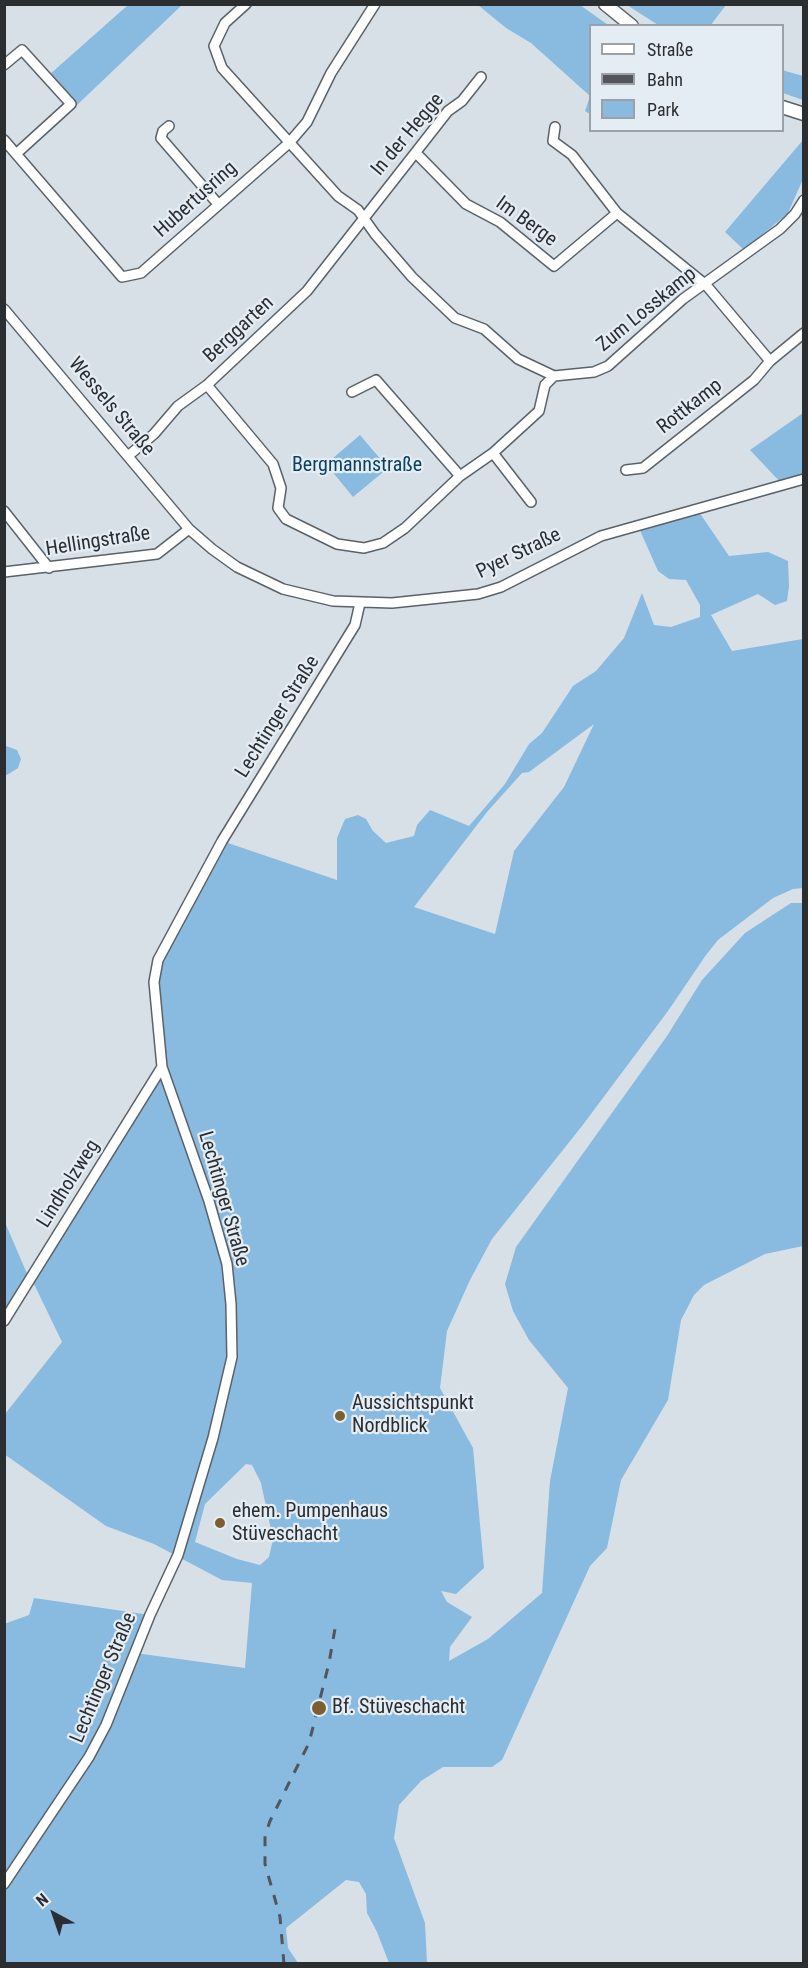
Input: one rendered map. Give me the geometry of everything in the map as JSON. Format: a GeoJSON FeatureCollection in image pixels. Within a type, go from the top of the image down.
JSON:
{"type":"FeatureCollection","features":[{"type":"Feature","properties":{"kind":"street"},"geometry":{"type":"LineString","coordinates":[[207,385],[273,464],[282,488],[278,507],[286,519],[337,543],[364,548],[382,543],[405,528],[460,476],[493,453],[539,411],[545,385],[554,376],[518,359],[484,329],[455,318],[412,277],[358,210],[338,196],[222,68],[214,46],[225,23],[246,4]]}},
{"type":"Feature","properties":{"kind":"street","name":"Hubertusring"},"geometry":{"type":"LineString","coordinates":[[4,140],[122,277],[141,273],[289,143],[307,122],[331,73],[375,4]]}},
{"type":"Feature","properties":{"kind":"street"},"geometry":{"type":"LineString","coordinates":[[604,4],[629,24]]}},
{"type":"Feature","properties":{"kind":"street"},"geometry":{"type":"LineString","coordinates":[[4,65],[22,50],[71,104],[16,154]]}},
{"type":"Feature","properties":{"kind":"street","name":"In der Hegge"},"geometry":{"type":"LineString","coordinates":[[362,217],[448,111],[462,101],[481,77]]}},
{"type":"Feature","properties":{"kind":"street"},"geometry":{"type":"LineString","coordinates":[[784,107],[804,114]]}},
{"type":"Feature","properties":{"kind":"street"},"geometry":{"type":"LineString","coordinates":[[170,126],[163,131],[161,138],[218,204]]}},
{"type":"Feature","properties":{"kind":"street"},"geometry":{"type":"LineString","coordinates":[[555,127],[553,141],[572,155],[617,213],[706,285],[771,361]]}},
{"type":"Feature","properties":{"kind":"street","name":"Im Berge"},"geometry":{"type":"LineString","coordinates":[[416,153],[466,204],[500,222],[554,266],[617,213]]}},
{"type":"Feature","properties":{"kind":"street","name":"Zum Losskamp"},"geometry":{"type":"LineString","coordinates":[[554,376],[594,372],[608,366],[683,299],[706,285],[780,229],[795,214],[804,200]]}},
{"type":"Feature","properties":{"kind":"street","name":"Berggarten"},"geometry":{"type":"LineString","coordinates":[[128,456],[154,434],[177,406],[207,385],[307,291],[362,217]]}},
{"type":"Feature","properties":{"kind":"street","name":"Wessels Straße"},"geometry":{"type":"LineString","coordinates":[[4,309],[189,529]]}},
{"type":"Feature","properties":{"kind":"street","name":"Rottkamp"},"geometry":{"type":"LineString","coordinates":[[626,470],[643,468],[754,380],[771,361],[804,333]]}},
{"type":"Feature","properties":{"kind":"street"},"geometry":{"type":"LineString","coordinates":[[352,392],[376,380],[460,476]]}},
{"type":"Feature","properties":{"kind":"street"},"geometry":{"type":"LineString","coordinates":[[493,453],[531,502]]}},
{"type":"Feature","properties":{"kind":"street","name":"Pyer Straße"},"geometry":{"type":"LineString","coordinates":[[189,529],[237,567],[283,589],[333,601],[360,603],[438,600],[478,594],[501,587],[575,547],[601,536],[804,479]]}},
{"type":"Feature","properties":{"kind":"street"},"geometry":{"type":"LineString","coordinates":[[4,511],[49,568]]}},
{"type":"Feature","properties":{"kind":"street","name":"Hellingstraße"},"geometry":{"type":"LineString","coordinates":[[4,572],[157,554],[189,529]]}},
{"type":"Feature","properties":{"kind":"street","name":"Lechtinger Straße"},"geometry":{"type":"LineString","coordinates":[[4,1884],[89,1757],[106,1725],[150,1615],[178,1555],[213,1438],[232,1357],[231,1304],[226,1264],[216,1221],[162,1066],[154,982],[158,960],[166,940],[222,841],[350,634],[360,603]]}},
{"type":"Feature","properties":{"kind":"street","name":"Lindholzweg"},"geometry":{"type":"LineString","coordinates":[[4,1321],[162,1066]]}},
{"type":"Feature","properties":{"kind":"green space"},"geometry":{"type":"Polygon","coordinates":[[[128,5],[182,5],[76,106],[49,75],[128,5]]]}},
{"type":"Feature","properties":{"kind":"green space"},"geometry":{"type":"Polygon","coordinates":[[[478,5],[580,5],[607,24],[589,24],[589,95],[531,43],[506,28],[478,5]]]}},
{"type":"Feature","properties":{"kind":"green space"},"geometry":{"type":"Polygon","coordinates":[[[627,5],[726,5],[712,24],[656,24],[627,5]]]}},
{"type":"Feature","properties":{"kind":"green space"},"geometry":{"type":"Polygon","coordinates":[[[784,71],[803,76],[803,100],[784,93],[784,71]]]}},
{"type":"Feature","properties":{"kind":"green space"},"geometry":{"type":"Polygon","coordinates":[[[589,99],[589,113],[585,111],[589,99]]]}},
{"type":"Feature","properties":{"kind":"green space"},"geometry":{"type":"Polygon","coordinates":[[[803,140],[803,179],[788,213],[744,250],[725,232],[803,140]]]}},
{"type":"Feature","properties":{"kind":"green space"},"geometry":{"type":"Polygon","coordinates":[[[803,413],[803,479],[783,485],[750,450],[803,413]]]}},
{"type":"Feature","properties":{"kind":"green space","name":"Bergmannstraße"},"geometry":{"type":"Polygon","coordinates":[[[360,435],[388,468],[353,497],[326,464],[360,435]]]}},
{"type":"Feature","properties":{"kind":"green space"},"geometry":{"type":"Polygon","coordinates":[[[697,509],[729,556],[768,552],[788,561],[787,601],[775,605],[758,594],[711,615],[732,651],[803,639],[803,888],[793,889],[773,898],[718,940],[582,1126],[492,1239],[470,1280],[447,1331],[440,1388],[473,1448],[484,1568],[456,1594],[441,1591],[447,1602],[472,1617],[450,1647],[449,1661],[488,1639],[542,1593],[550,1481],[568,1388],[529,1340],[513,1311],[505,1284],[516,1247],[667,1036],[702,980],[745,933],[791,903],[804,903],[803,1246],[765,1254],[704,1285],[694,1295],[681,1320],[668,1400],[621,1480],[607,1548],[590,1566],[502,1760],[492,1767],[443,1767],[421,1781],[399,1805],[394,1838],[425,1923],[427,1963],[389,1963],[367,1913],[366,1894],[359,1882],[346,1880],[286,1928],[288,1948],[298,1963],[5,1963],[4,1624],[29,1615],[34,1598],[150,1615],[135,1653],[245,1668],[252,1583],[222,1580],[154,1544],[106,1526],[4,1454],[5,1414],[62,1342],[33,1282],[162,1067],[156,1010],[158,960],[222,841],[337,880],[337,838],[345,819],[358,815],[366,819],[373,831],[386,843],[414,836],[417,825],[430,810],[469,826],[505,784],[529,744],[542,733],[573,686],[596,671],[624,638],[642,593],[654,625],[671,627],[700,617],[700,605],[686,580],[669,579],[658,571],[638,526],[697,509]],[[594,724],[529,772],[522,773],[487,812],[414,907],[495,934],[514,851],[564,787],[594,724]],[[246,1464],[205,1504],[195,1542],[237,1559],[260,1565],[269,1557],[273,1539],[261,1483],[252,1465],[246,1464]]]}},
{"type":"Feature","properties":{"kind":"green space"},"geometry":{"type":"Polygon","coordinates":[[[6,746],[17,750],[21,759],[18,768],[7,775],[5,774],[6,746]]]}},
{"type":"Feature","properties":{"kind":"green space"},"geometry":{"type":"Polygon","coordinates":[[[4,1220],[28,1276],[4,1316],[4,1220]]]}},
{"type":"Feature","properties":{"kind":"railway"},"geometry":{"type":"LineString","coordinates":[[284,1964],[280,1917],[265,1864],[265,1836],[270,1821],[309,1743],[329,1663],[336,1623]]}},
{"type":"Feature","properties":{"kind":"place","name":"Aussichtspunkt Nordblick"},"geometry":{"type":"Point","coordinates":[340,1416]}},
{"type":"Feature","properties":{"kind":"place","name":"ehem. Pumpenhaus Stüveschacht"},"geometry":{"type":"Point","coordinates":[220,1523]}},
{"type":"Feature","properties":{"kind":"place","name":"Bf. Stüveschacht"},"geometry":{"type":"Point","coordinates":[319,1708]}}]}
